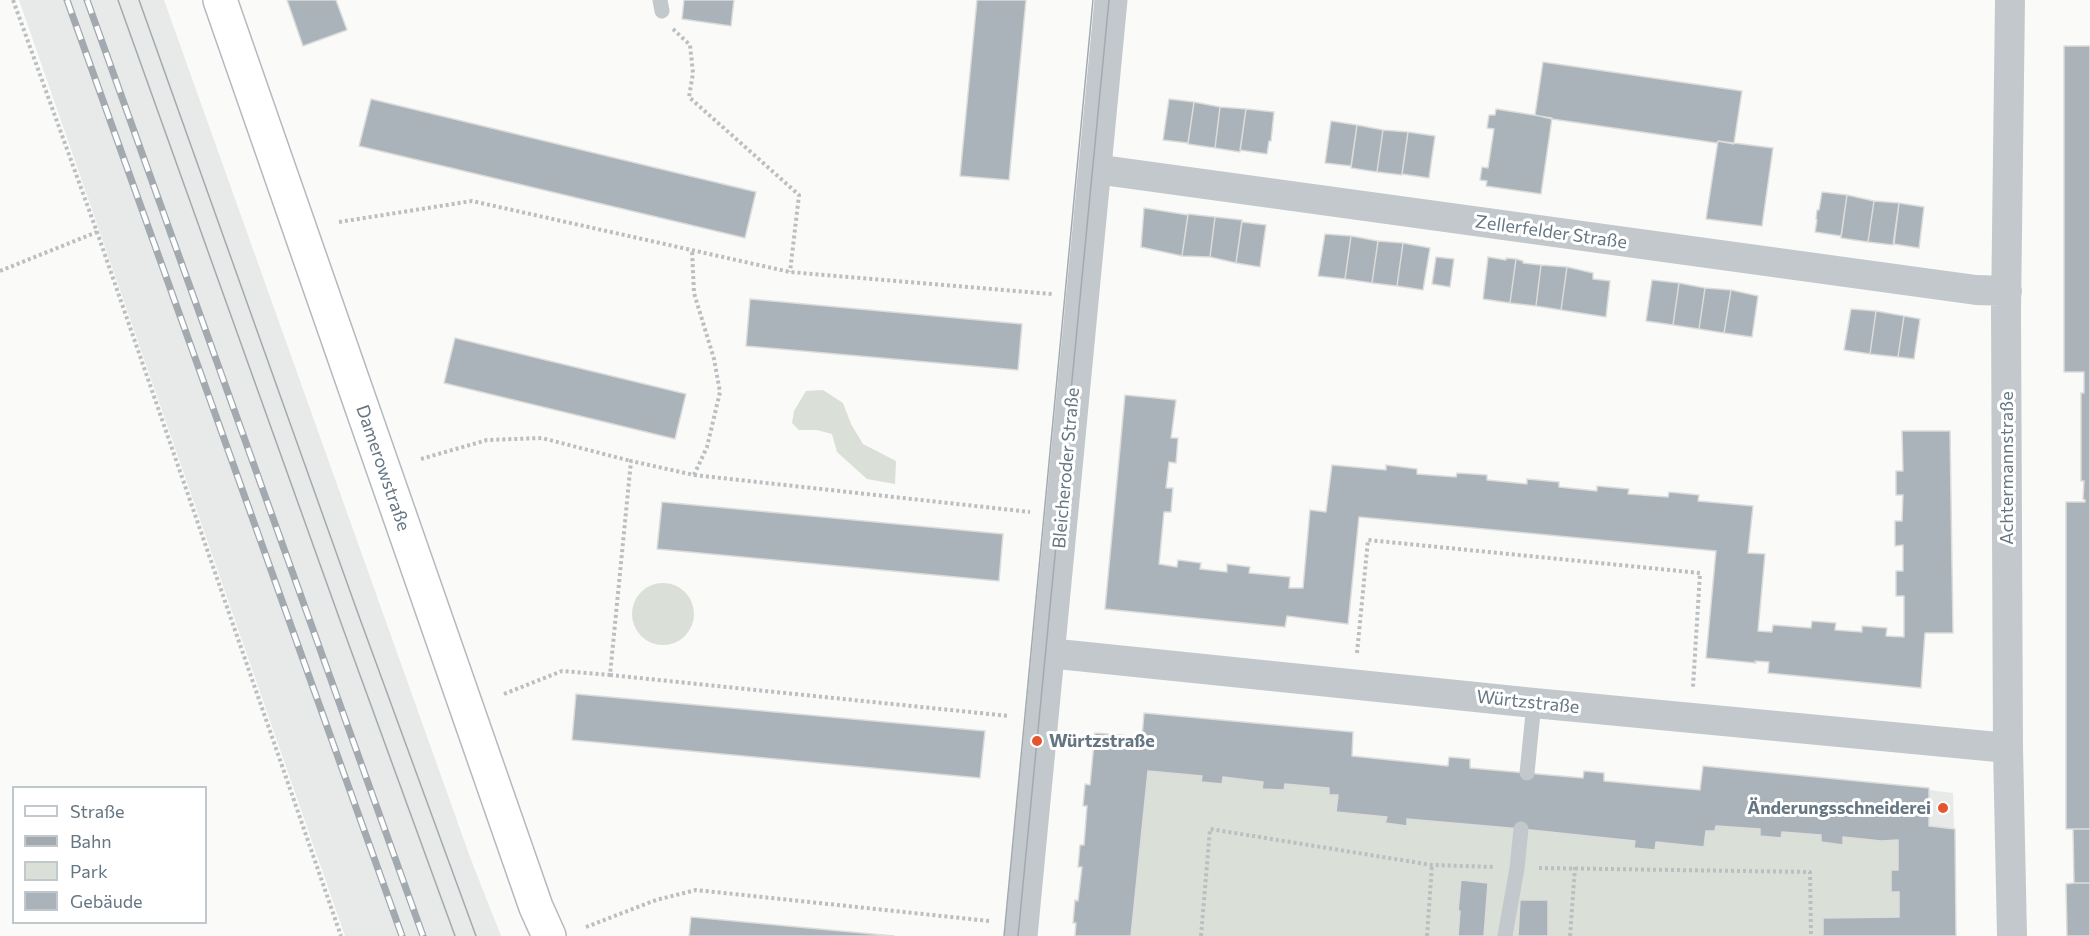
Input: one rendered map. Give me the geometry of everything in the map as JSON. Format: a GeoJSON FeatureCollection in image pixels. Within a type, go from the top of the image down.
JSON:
{"type":"FeatureCollection","features":[{"type":"Feature","properties":{"kind":"main road","name":"Damerowstraße"},"geometry":{"type":"LineString","coordinates":[[220,0],[536,907],[549,936]]}},
{"type":"Feature","properties":{"kind":"street","name":"Bleicheroder Straße"},"geometry":{"type":"LineString","coordinates":[[1021,936],[1111,0]]}},
{"type":"Feature","properties":{"kind":"street","name":"Achtermannstraße"},"geometry":{"type":"LineString","coordinates":[[2010,0],[2007,291],[2008,748],[2012,936]]}},
{"type":"Feature","properties":{"kind":"street","name":"Zellerfelder Straße"},"geometry":{"type":"LineString","coordinates":[[1095,169],[1964,289],[2007,291]]}},
{"type":"Feature","properties":{"kind":"street","name":"Würtzstraße"},"geometry":{"type":"LineString","coordinates":[[1048,653],[1534,703],[2008,748]]}},
{"type":"Feature","properties":{"kind":"lane"},"geometry":{"type":"LineString","coordinates":[[1527,773],[1534,703]]}},
{"type":"Feature","properties":{"kind":"lane"},"geometry":{"type":"LineString","coordinates":[[1505,936],[1517,868],[1521,829]]}},
{"type":"Feature","properties":{"kind":"path"},"geometry":{"type":"LineString","coordinates":[[13,0],[97,232],[341,936]]}},
{"type":"Feature","properties":{"kind":"path"},"geometry":{"type":"LineString","coordinates":[[661,6],[664,21],[690,45],[693,73],[688,97],[799,195],[790,272]]}},
{"type":"Feature","properties":{"kind":"path"},"geometry":{"type":"LineString","coordinates":[[339,222],[472,201],[790,272],[1082,297]]}},
{"type":"Feature","properties":{"kind":"path"},"geometry":{"type":"LineString","coordinates":[[0,271],[97,232]]}},
{"type":"Feature","properties":{"kind":"path"},"geometry":{"type":"LineString","coordinates":[[692,250],[694,293],[714,359],[720,392],[707,447],[694,475]]}},
{"type":"Feature","properties":{"kind":"path"},"geometry":{"type":"LineString","coordinates":[[421,459],[487,440],[542,438],[694,475],[1032,512]]}},
{"type":"Feature","properties":{"kind":"path"},"geometry":{"type":"LineString","coordinates":[[610,675],[631,461]]}},
{"type":"Feature","properties":{"kind":"path"},"geometry":{"type":"LineString","coordinates":[[1357,657],[1368,540],[1404,543],[1700,573],[1692,690]]}},
{"type":"Feature","properties":{"kind":"path"},"geometry":{"type":"LineString","coordinates":[[504,694],[562,671],[1012,716]]}},
{"type":"Feature","properties":{"kind":"path"},"geometry":{"type":"LineString","coordinates":[[1201,936],[1210,829],[1432,865],[1810,872],[1811,936]]}},
{"type":"Feature","properties":{"kind":"path"},"geometry":{"type":"LineString","coordinates":[[1427,936],[1432,865]]}},
{"type":"Feature","properties":{"kind":"path"},"geometry":{"type":"LineString","coordinates":[[1570,936],[1575,867]]}},
{"type":"Feature","properties":{"kind":"path"},"geometry":{"type":"LineString","coordinates":[[586,927],[656,900],[696,890],[989,921]]}},
{"type":"Feature","properties":{"kind":"shaded area"},"geometry":{"type":"Polygon","coordinates":[[[19,0],[164,0],[470,857],[501,936],[345,936],[19,0]]]}},
{"type":"Feature","properties":{"kind":"shaded area"},"geometry":{"type":"Polygon","coordinates":[[[1929,790],[1953,793],[1954,829],[1929,826],[1929,790]]]}},
{"type":"Feature","properties":{"kind":"green space"},"geometry":{"type":"Polygon","coordinates":[[[823,390],[843,403],[851,424],[863,444],[896,461],[895,484],[867,479],[837,452],[832,434],[817,430],[799,430],[792,423],[794,411],[806,391],[823,390]]]}},
{"type":"Feature","properties":{"kind":"green space"},"geometry":{"type":"Polygon","coordinates":[[[663,583],[680,588],[685,592],[689,597],[694,614],[689,631],[685,636],[680,640],[663,645],[646,640],[641,636],[637,631],[632,614],[637,597],[641,592],[646,588],[663,583]]]}},
{"type":"Feature","properties":{"kind":"green space"},"geometry":{"type":"Polygon","coordinates":[[[1148,771],[1202,776],[1201,782],[1222,784],[1223,777],[1263,782],[1263,789],[1284,790],[1285,784],[1329,788],[1329,795],[1338,795],[1336,812],[1387,817],[1386,823],[1407,825],[1407,819],[1521,829],[1635,841],[1635,848],[1655,850],[1656,842],[1704,847],[1706,831],[1715,831],[1716,826],[1760,829],[1760,836],[1782,832],[1821,835],[1821,842],[1842,845],[1843,837],[1898,840],[1898,870],[1891,871],[1891,892],[1899,892],[1899,917],[1823,918],[1823,936],[1131,936],[1148,771]]]}},
{"type":"Feature","properties":{"kind":"building"},"geometry":{"type":"Polygon","coordinates":[[[287,0],[336,0],[347,30],[303,46],[287,0]]]}},
{"type":"Feature","properties":{"kind":"building"},"geometry":{"type":"Polygon","coordinates":[[[684,0],[734,0],[731,26],[682,19],[684,0]]]}},
{"type":"Feature","properties":{"kind":"building"},"geometry":{"type":"Polygon","coordinates":[[[977,0],[1026,0],[1009,180],[960,176],[977,0]]]}},
{"type":"Feature","properties":{"kind":"building"},"geometry":{"type":"Polygon","coordinates":[[[2064,46],[2090,46],[2090,829],[2066,829],[2066,502],[2085,502],[2085,500],[2083,499],[2084,481],[2081,481],[2081,393],[2084,393],[2084,372],[2064,372],[2064,46]]]}},
{"type":"Feature","properties":{"kind":"building"},"geometry":{"type":"Polygon","coordinates":[[[1543,62],[1742,91],[1734,144],[1535,115],[1543,62]]]}},
{"type":"Feature","properties":{"kind":"building"},"geometry":{"type":"Polygon","coordinates":[[[371,99],[756,192],[745,238],[359,146],[371,99]]]}},
{"type":"Feature","properties":{"kind":"building"},"geometry":{"type":"Polygon","coordinates":[[[1169,99],[1194,102],[1188,143],[1163,140],[1169,99]]]}},
{"type":"Feature","properties":{"kind":"building"},"geometry":{"type":"Polygon","coordinates":[[[1194,102],[1220,107],[1215,148],[1188,144],[1194,102]]]}},
{"type":"Feature","properties":{"kind":"building"},"geometry":{"type":"Polygon","coordinates":[[[1220,107],[1246,109],[1240,152],[1215,148],[1220,107]]]}},
{"type":"Feature","properties":{"kind":"building"},"geometry":{"type":"Polygon","coordinates":[[[1246,109],[1274,112],[1271,141],[1269,141],[1267,154],[1240,150],[1246,109]]]}},
{"type":"Feature","properties":{"kind":"building"},"geometry":{"type":"Polygon","coordinates":[[[1496,109],[1552,118],[1541,194],[1486,186],[1487,181],[1480,180],[1482,167],[1488,168],[1494,129],[1487,128],[1489,115],[1495,115],[1496,109]]]}},
{"type":"Feature","properties":{"kind":"building"},"geometry":{"type":"Polygon","coordinates":[[[1331,121],[1357,125],[1351,166],[1325,163],[1331,121]]]}},
{"type":"Feature","properties":{"kind":"building"},"geometry":{"type":"Polygon","coordinates":[[[1357,125],[1383,130],[1377,172],[1351,168],[1357,125]]]}},
{"type":"Feature","properties":{"kind":"building"},"geometry":{"type":"Polygon","coordinates":[[[1383,130],[1408,132],[1402,175],[1377,172],[1383,130]]]}},
{"type":"Feature","properties":{"kind":"building"},"geometry":{"type":"Polygon","coordinates":[[[1408,132],[1435,136],[1429,178],[1402,174],[1408,132]]]}},
{"type":"Feature","properties":{"kind":"building"},"geometry":{"type":"Polygon","coordinates":[[[1718,141],[1773,148],[1762,226],[1706,219],[1718,141]]]}},
{"type":"Feature","properties":{"kind":"building"},"geometry":{"type":"Polygon","coordinates":[[[1822,192],[1847,195],[1841,236],[1815,232],[1817,210],[1819,210],[1822,192]]]}},
{"type":"Feature","properties":{"kind":"building"},"geometry":{"type":"Polygon","coordinates":[[[1847,195],[1874,201],[1868,242],[1841,238],[1847,195]]]}},
{"type":"Feature","properties":{"kind":"building"},"geometry":{"type":"Polygon","coordinates":[[[1874,201],[1899,203],[1893,245],[1868,242],[1874,201]]]}},
{"type":"Feature","properties":{"kind":"building"},"geometry":{"type":"Polygon","coordinates":[[[1899,203],[1924,207],[1919,248],[1894,244],[1899,203]]]}},
{"type":"Feature","properties":{"kind":"building"},"geometry":{"type":"Polygon","coordinates":[[[1144,208],[1188,215],[1182,256],[1141,247],[1144,208]]]}},
{"type":"Feature","properties":{"kind":"building"},"geometry":{"type":"Polygon","coordinates":[[[1188,214],[1215,217],[1210,257],[1182,256],[1188,214]]]}},
{"type":"Feature","properties":{"kind":"building"},"geometry":{"type":"Polygon","coordinates":[[[1215,217],[1242,220],[1236,263],[1210,257],[1215,217]]]}},
{"type":"Feature","properties":{"kind":"building"},"geometry":{"type":"Polygon","coordinates":[[[1242,222],[1266,225],[1260,267],[1236,263],[1242,222]]]}},
{"type":"Feature","properties":{"kind":"building"},"geometry":{"type":"Polygon","coordinates":[[[1325,234],[1351,236],[1345,279],[1318,276],[1325,234]]]}},
{"type":"Feature","properties":{"kind":"building"},"geometry":{"type":"Polygon","coordinates":[[[1351,236],[1378,241],[1372,283],[1345,279],[1351,236]]]}},
{"type":"Feature","properties":{"kind":"building"},"geometry":{"type":"Polygon","coordinates":[[[1378,241],[1403,243],[1397,286],[1372,283],[1378,241]]]}},
{"type":"Feature","properties":{"kind":"building"},"geometry":{"type":"Polygon","coordinates":[[[1403,243],[1430,248],[1423,290],[1397,286],[1403,243]]]}},
{"type":"Feature","properties":{"kind":"building"},"geometry":{"type":"Polygon","coordinates":[[[1436,257],[1454,259],[1450,287],[1432,284],[1436,257]]]}},
{"type":"Feature","properties":{"kind":"building"},"geometry":{"type":"Polygon","coordinates":[[[1488,257],[1516,259],[1510,303],[1483,299],[1488,257]]]}},
{"type":"Feature","properties":{"kind":"building"},"geometry":{"type":"Polygon","coordinates":[[[1516,259],[1523,263],[1541,265],[1536,306],[1510,303],[1516,259]]]}},
{"type":"Feature","properties":{"kind":"building"},"geometry":{"type":"Polygon","coordinates":[[[1541,265],[1567,267],[1561,310],[1536,306],[1541,265]]]}},
{"type":"Feature","properties":{"kind":"building"},"geometry":{"type":"Polygon","coordinates":[[[1567,267],[1593,273],[1593,279],[1610,281],[1606,317],[1561,310],[1567,267]]]}},
{"type":"Feature","properties":{"kind":"building"},"geometry":{"type":"Polygon","coordinates":[[[1652,280],[1679,283],[1673,325],[1646,321],[1652,280]]]}},
{"type":"Feature","properties":{"kind":"building"},"geometry":{"type":"Polygon","coordinates":[[[1679,283],[1705,288],[1699,329],[1673,325],[1679,283]]]}},
{"type":"Feature","properties":{"kind":"building"},"geometry":{"type":"Polygon","coordinates":[[[1705,288],[1731,290],[1724,333],[1699,329],[1705,288]]]}},
{"type":"Feature","properties":{"kind":"building"},"geometry":{"type":"Polygon","coordinates":[[[1731,290],[1758,296],[1752,337],[1724,333],[1731,290]]]}},
{"type":"Feature","properties":{"kind":"building"},"geometry":{"type":"Polygon","coordinates":[[[750,299],[1022,324],[1018,370],[746,346],[750,299]]]}},
{"type":"Feature","properties":{"kind":"building"},"geometry":{"type":"Polygon","coordinates":[[[1851,309],[1876,311],[1870,354],[1844,350],[1851,309]]]}},
{"type":"Feature","properties":{"kind":"building"},"geometry":{"type":"Polygon","coordinates":[[[1876,311],[1904,316],[1898,357],[1870,354],[1876,311]]]}},
{"type":"Feature","properties":{"kind":"building"},"geometry":{"type":"Polygon","coordinates":[[[1904,316],[1920,319],[1914,359],[1898,357],[1904,316]]]}},
{"type":"Feature","properties":{"kind":"building"},"geometry":{"type":"Polygon","coordinates":[[[455,338],[686,394],[675,439],[444,383],[455,338]]]}},
{"type":"Feature","properties":{"kind":"building"},"geometry":{"type":"Polygon","coordinates":[[[1125,395],[1176,400],[1171,438],[1178,438],[1176,463],[1169,462],[1166,488],[1173,488],[1171,512],[1164,512],[1159,564],[1177,567],[1178,560],[1201,563],[1200,569],[1227,572],[1227,564],[1250,567],[1249,573],[1290,577],[1289,588],[1303,588],[1310,510],[1326,512],[1332,465],[1386,470],[1386,465],[1417,469],[1417,474],[1456,477],[1457,473],[1487,475],[1487,480],[1527,484],[1527,479],[1559,482],[1559,487],[1597,491],[1597,486],[1629,489],[1628,494],[1668,497],[1669,492],[1699,495],[1698,501],[1753,506],[1748,553],[1765,554],[1758,631],[1772,632],[1773,625],[1811,628],[1812,621],[1836,623],[1835,630],[1862,632],[1862,626],[1887,628],[1886,636],[1904,637],[1904,596],[1896,596],[1896,571],[1903,571],[1903,545],[1895,546],[1895,521],[1902,521],[1903,495],[1896,495],[1896,471],[1903,471],[1902,431],[1950,431],[1953,633],[1925,633],[1921,688],[1768,673],[1769,662],[1755,661],[1756,663],[1706,658],[1716,551],[1359,517],[1348,624],[1287,616],[1285,627],[1105,609],[1125,395]]]}},
{"type":"Feature","properties":{"kind":"building"},"geometry":{"type":"Polygon","coordinates":[[[662,502],[1003,534],[999,581],[657,549],[662,502]]]}},
{"type":"Feature","properties":{"kind":"building"},"geometry":{"type":"Polygon","coordinates":[[[576,694],[985,731],[980,778],[572,740],[576,694]]]}},
{"type":"Feature","properties":{"kind":"building"},"geometry":{"type":"Polygon","coordinates":[[[1144,713],[1353,732],[1352,756],[1448,766],[1449,757],[1470,759],[1470,768],[1583,778],[1584,771],[1604,773],[1604,781],[1700,790],[1703,766],[1929,788],[1929,826],[1955,829],[1956,936],[1823,936],[1823,918],[1899,917],[1899,892],[1891,892],[1891,870],[1898,870],[1898,840],[1881,841],[1843,837],[1843,845],[1821,842],[1821,835],[1782,832],[1781,838],[1760,836],[1760,829],[1716,826],[1715,831],[1706,831],[1704,847],[1656,842],[1655,850],[1634,848],[1635,841],[1521,829],[1407,819],[1407,826],[1385,823],[1387,817],[1336,812],[1338,795],[1329,795],[1329,788],[1285,784],[1284,790],[1262,789],[1263,782],[1223,777],[1222,784],[1201,782],[1202,776],[1148,771],[1131,936],[1075,936],[1076,923],[1073,923],[1075,900],[1078,901],[1082,867],[1078,867],[1080,845],[1084,845],[1087,806],[1083,806],[1085,784],[1090,785],[1095,733],[1142,737],[1144,713]]]}},
{"type":"Feature","properties":{"kind":"building"},"geometry":{"type":"Polygon","coordinates":[[[2073,829],[2090,829],[2090,883],[2074,883],[2073,829]]]}},
{"type":"Feature","properties":{"kind":"building"},"geometry":{"type":"Polygon","coordinates":[[[1461,880],[1488,883],[1484,936],[1458,936],[1461,880]]]}},
{"type":"Feature","properties":{"kind":"building"},"geometry":{"type":"Polygon","coordinates":[[[2090,883],[2090,936],[2067,936],[2066,884],[2090,883]]]}},
{"type":"Feature","properties":{"kind":"building"},"geometry":{"type":"Polygon","coordinates":[[[1520,900],[1548,900],[1548,936],[1518,936],[1520,900]]]}},
{"type":"Feature","properties":{"kind":"building"},"geometry":{"type":"Polygon","coordinates":[[[691,917],[894,936],[689,936],[691,917]]]}},
{"type":"Feature","properties":{"kind":"tram line"},"geometry":{"type":"LineString","coordinates":[[118,0],[455,936]]}},
{"type":"Feature","properties":{"kind":"tram line"},"geometry":{"type":"LineString","coordinates":[[139,0],[476,936]]}},
{"type":"Feature","properties":{"kind":"tram line"},"geometry":{"type":"LineString","coordinates":[[1004,936],[1093,0]]}},
{"type":"Feature","properties":{"kind":"tram line"},"geometry":{"type":"LineString","coordinates":[[1018,936],[1109,0]]}},
{"type":"Feature","properties":{"kind":"railway"},"geometry":{"type":"LineString","coordinates":[[67,0],[402,936]]}},
{"type":"Feature","properties":{"kind":"railway"},"geometry":{"type":"LineString","coordinates":[[87,0],[423,936]]}},
{"type":"Feature","properties":{"kind":"place","name":"Würtzstraße"},"geometry":{"type":"Point","coordinates":[1037,741]}},
{"type":"Feature","properties":{"kind":"place","name":"Änderungsschneiderei"},"geometry":{"type":"Point","coordinates":[1943,808]}}]}
